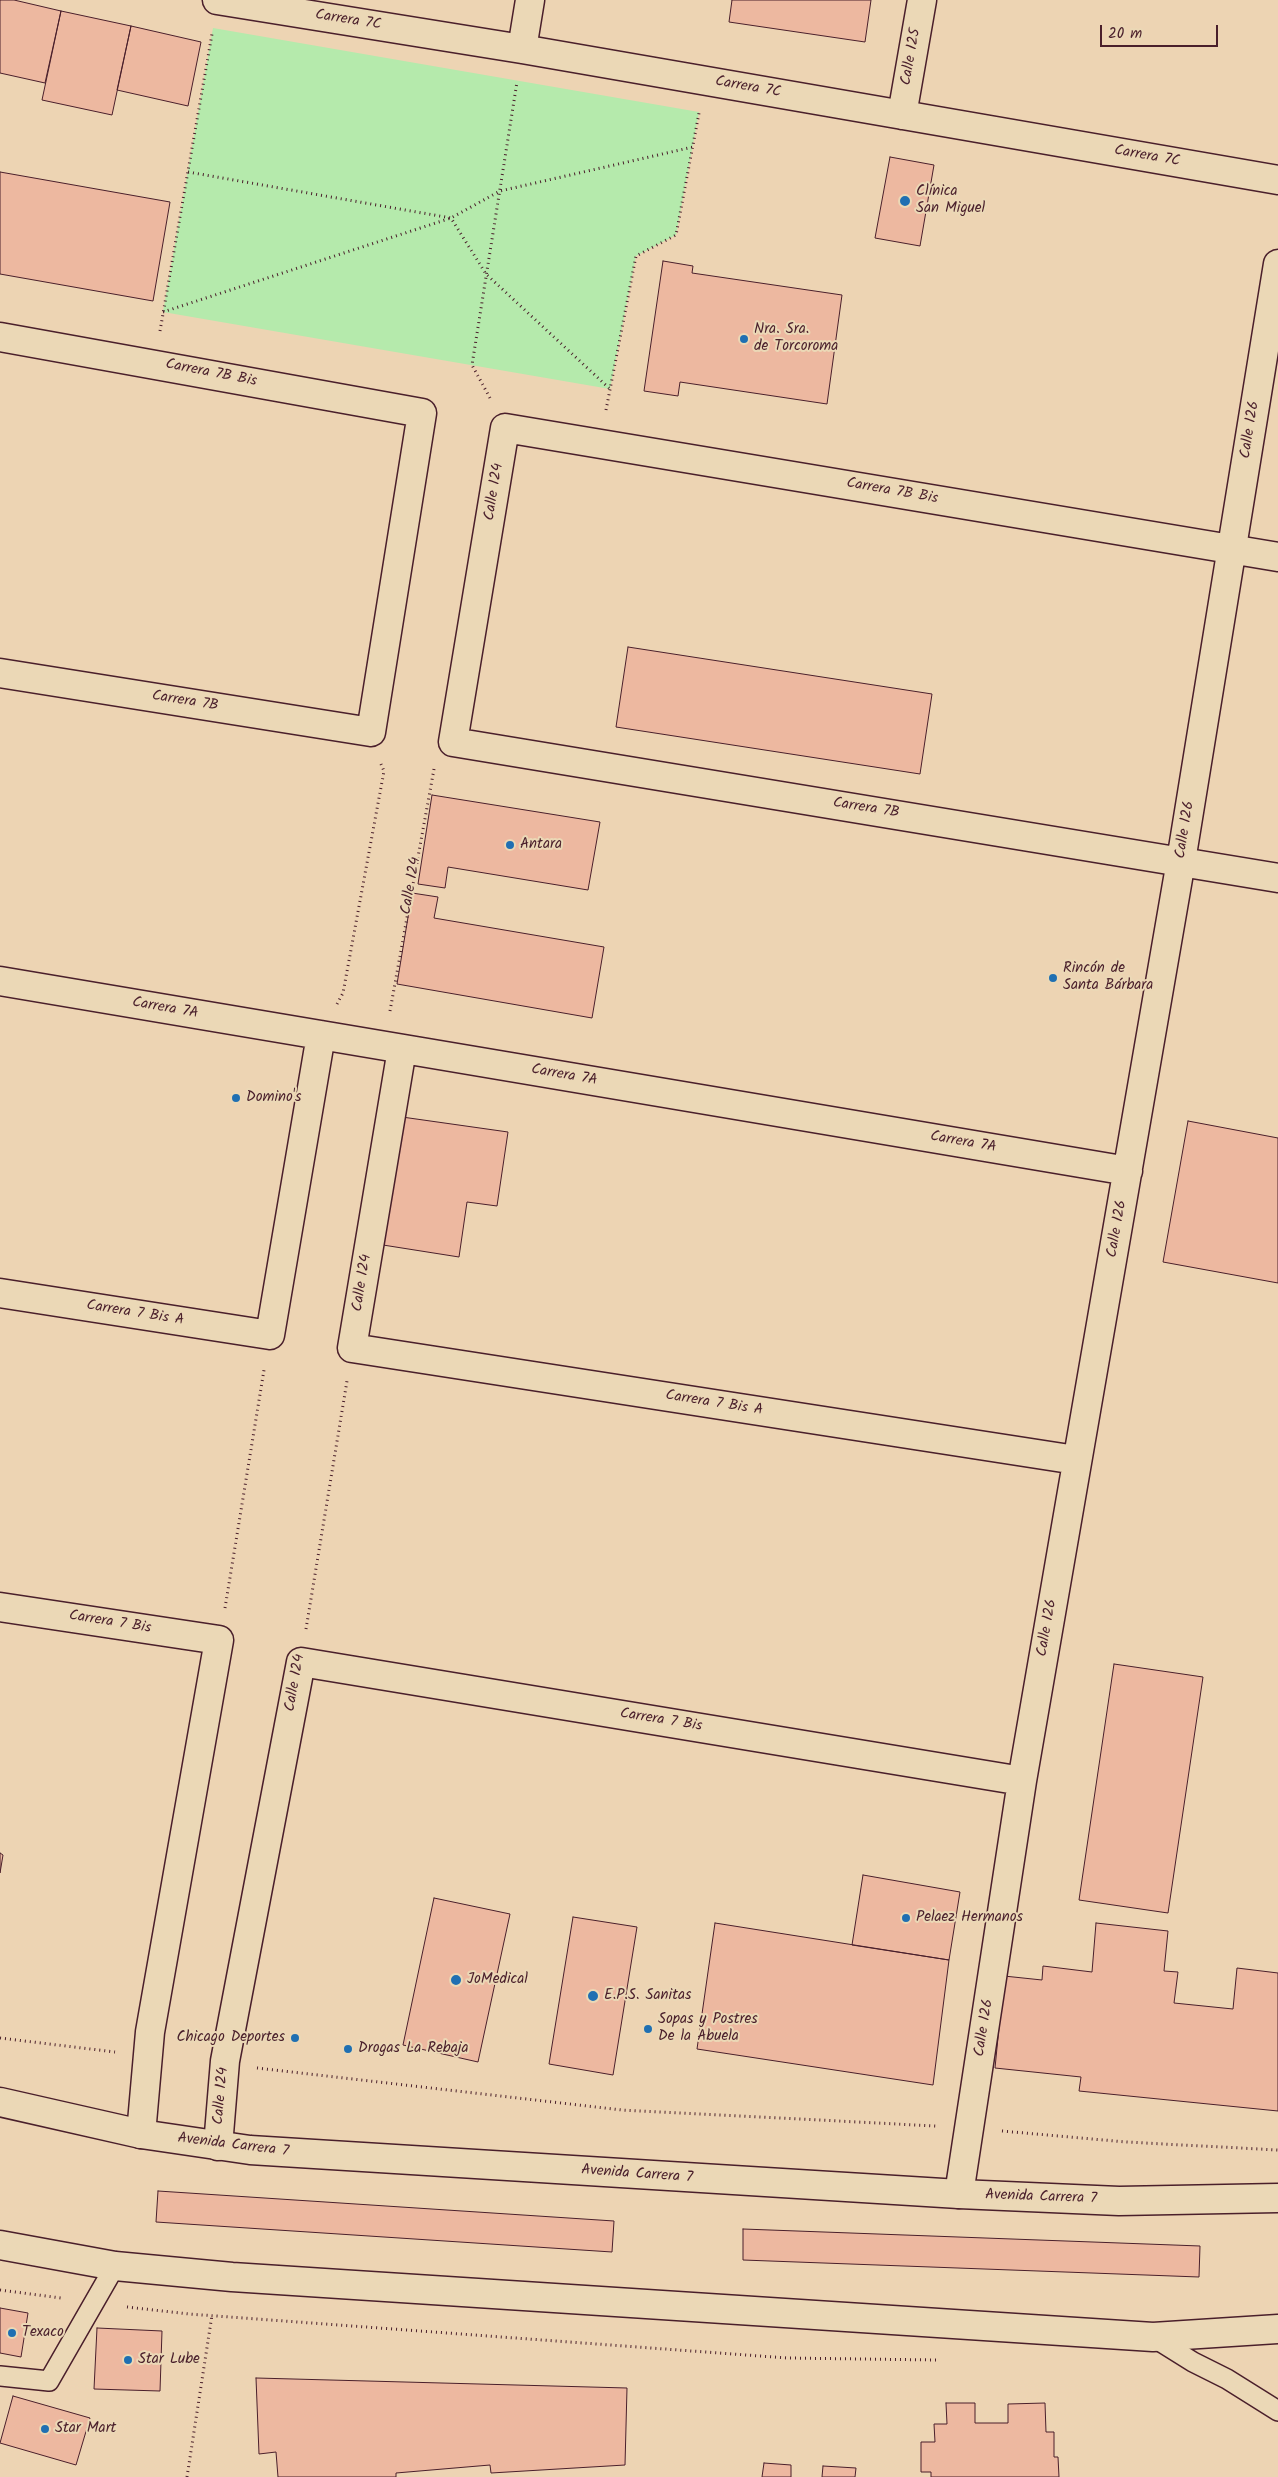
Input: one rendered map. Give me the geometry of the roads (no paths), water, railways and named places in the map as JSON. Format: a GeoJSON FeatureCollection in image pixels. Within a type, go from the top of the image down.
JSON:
{"type":"FeatureCollection","features":[{"type":"Feature","properties":{"kind":"street","name":"Carrera 7C"},"geometry":{"type":"LineString","coordinates":[[218,0],[522,49],[1278,180]]}},
{"type":"Feature","properties":{"kind":"street"},"geometry":{"type":"LineString","coordinates":[[522,49],[530,0]]}},
{"type":"Feature","properties":{"kind":"street","name":"Calle 125"},"geometry":{"type":"LineString","coordinates":[[902,115],[922,0]]}},
{"type":"Feature","properties":{"kind":"street","name":"Calle 126"},"geometry":{"type":"LineString","coordinates":[[959,2194],[1022,1780],[1181,861],[1278,264]]}},
{"type":"Feature","properties":{"kind":"street","name":"Carrera 7B Bis"},"geometry":{"type":"LineString","coordinates":[[0,337],[422,413],[371,732]]}},
{"type":"Feature","properties":{"kind":"street","name":"Carrera 7B Bis"},"geometry":{"type":"LineString","coordinates":[[505,428],[1278,557]]}},
{"type":"Feature","properties":{"kind":"street","name":"Calle 124"},"geometry":{"type":"LineString","coordinates":[[453,742],[505,428]]}},
{"type":"Feature","properties":{"kind":"street","name":"Carrera 7B"},"geometry":{"type":"LineString","coordinates":[[0,672],[371,732]]}},
{"type":"Feature","properties":{"kind":"street","name":"Carrera 7B"},"geometry":{"type":"LineString","coordinates":[[453,742],[1278,878]]}},
{"type":"Feature","properties":{"kind":"street","name":"Carrera 7A"},"geometry":{"type":"LineString","coordinates":[[0,981],[1128,1171]]}},
{"type":"Feature","properties":{"kind":"street","name":"Carrera 7 Bis A"},"geometry":{"type":"LineString","coordinates":[[0,1294],[270,1335],[321,1035]]}},
{"type":"Feature","properties":{"kind":"street","name":"Calle 124"},"geometry":{"type":"LineString","coordinates":[[352,1348],[402,1049]]}},
{"type":"Feature","properties":{"kind":"street","name":"Carrera 7 Bis A"},"geometry":{"type":"LineString","coordinates":[[352,1348],[1076,1460]]}},
{"type":"Feature","properties":{"kind":"street","name":"Carrera 7 Bis"},"geometry":{"type":"LineString","coordinates":[[0,1607],[219,1640],[150,2032],[141,2134]]}},
{"type":"Feature","properties":{"kind":"street","name":"Calle 124"},"geometry":{"type":"LineString","coordinates":[[218,2146],[225,2064],[301,1662]]}},
{"type":"Feature","properties":{"kind":"street","name":"Carrera 7 Bis"},"geometry":{"type":"LineString","coordinates":[[301,1662],[1022,1780]]}},
{"type":"Feature","properties":{"kind":"street","name":"Avenida Carrera 7"},"geometry":{"type":"LineString","coordinates":[[0,2102],[141,2134],[218,2146],[356,2158],[959,2194],[1120,2201],[1278,2198]]}},
{"type":"Feature","properties":{"kind":"street"},"geometry":{"type":"LineString","coordinates":[[0,2245],[116,2266],[232,2277],[1153,2337],[1278,2329]]}},
{"type":"Feature","properties":{"kind":"lane"},"geometry":{"type":"LineString","coordinates":[[0,2376],[49,2381],[116,2266]]}},
{"type":"Feature","properties":{"kind":"lane"},"geometry":{"type":"LineString","coordinates":[[1153,2337],[1278,2410]]}},
{"type":"Feature","properties":{"kind":"place","name":"Clínica San Miguel"},"geometry":{"type":"Point","coordinates":[905,201]}},
{"type":"Feature","properties":{"kind":"place","name":"Nra. Sra. de Torcoroma"},"geometry":{"type":"Point","coordinates":[744,339]}},
{"type":"Feature","properties":{"kind":"place","name":"Antara"},"geometry":{"type":"Point","coordinates":[510,845]}},
{"type":"Feature","properties":{"kind":"place","name":"Rincón de Santa Bárbara"},"geometry":{"type":"Point","coordinates":[1053,978]}},
{"type":"Feature","properties":{"kind":"place","name":"Domino's"},"geometry":{"type":"Point","coordinates":[236,1098]}},
{"type":"Feature","properties":{"kind":"place","name":"Pelaez Hermanos"},"geometry":{"type":"Point","coordinates":[906,1918]}},
{"type":"Feature","properties":{"kind":"place","name":"JoMedical"},"geometry":{"type":"Point","coordinates":[456,1980]}},
{"type":"Feature","properties":{"kind":"place","name":"E.P.S. Sanitas"},"geometry":{"type":"Point","coordinates":[593,1996]}},
{"type":"Feature","properties":{"kind":"place","name":"Sopas y Postres De la Abuela"},"geometry":{"type":"Point","coordinates":[648,2029]}},
{"type":"Feature","properties":{"kind":"place","name":"Chicago Deportes"},"geometry":{"type":"Point","coordinates":[295,2038]}},
{"type":"Feature","properties":{"kind":"place","name":"Drogas La Rebaja"},"geometry":{"type":"Point","coordinates":[348,2049]}},
{"type":"Feature","properties":{"kind":"place","name":"Texaco"},"geometry":{"type":"Point","coordinates":[12,2333]}},
{"type":"Feature","properties":{"kind":"place","name":"Star Lube"},"geometry":{"type":"Point","coordinates":[128,2360]}},
{"type":"Feature","properties":{"kind":"place","name":"Star Mart"},"geometry":{"type":"Point","coordinates":[45,2429]}}]}
